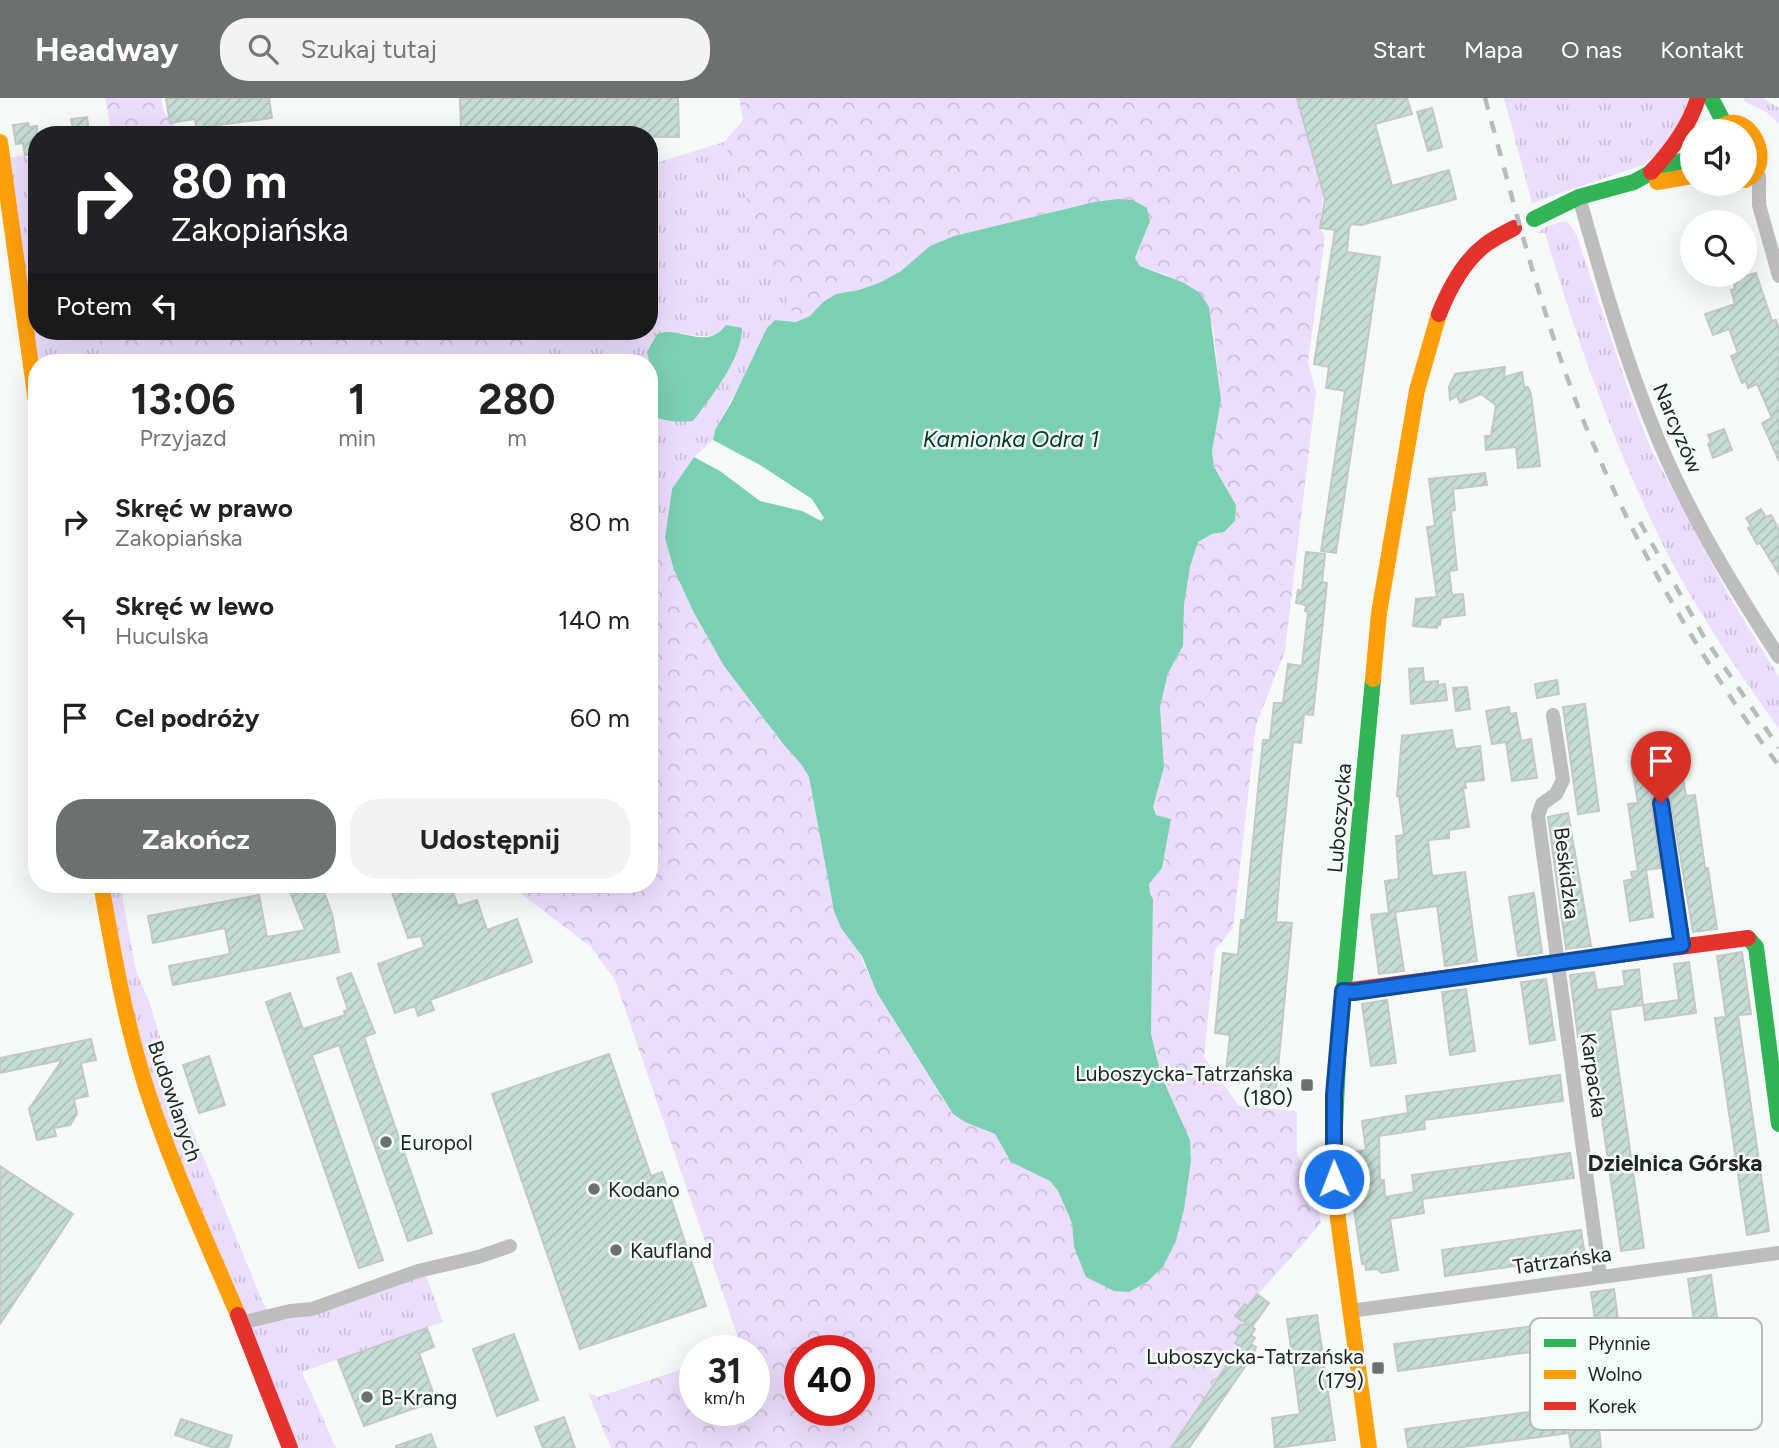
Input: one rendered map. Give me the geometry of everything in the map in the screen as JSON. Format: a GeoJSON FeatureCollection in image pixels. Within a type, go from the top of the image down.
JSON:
{"type":"FeatureCollection","features":[{"type":"Feature","properties":{"kind":"street"},"geometry":{"type":"LineString","coordinates":[[1650,173],[1667,156],[1688,127],[1698,98]]}},
{"type":"Feature","properties":{"kind":"street"},"geometry":{"type":"LineString","coordinates":[[1711,98],[1717,119]]}},
{"type":"Feature","properties":{"kind":"street"},"geometry":{"type":"LineString","coordinates":[[1729,119],[1747,113]]}},
{"type":"Feature","properties":{"kind":"street"},"geometry":{"type":"LineString","coordinates":[[0,142],[29,354]]}},
{"type":"Feature","properties":{"kind":"street"},"geometry":{"type":"LineString","coordinates":[[1757,175],[1770,166],[1775,152]]}},
{"type":"Feature","properties":{"kind":"street"},"geometry":{"type":"LineString","coordinates":[[1634,182],[1680,162]]}},
{"type":"Feature","properties":{"kind":"street"},"geometry":{"type":"LineString","coordinates":[[1534,219],[1579,197],[1634,182],[1680,178]]}},
{"type":"Feature","properties":{"kind":"street"},"geometry":{"type":"LineString","coordinates":[[1757,196],[1779,276]]}},
{"type":"Feature","properties":{"kind":"street","name":"Narcyzów"},"geometry":{"type":"LineString","coordinates":[[1579,197],[1614,322],[1657,438],[1703,531],[1779,657]]}},
{"type":"Feature","properties":{"kind":"street","name":"Luboszycka"},"geometry":{"type":"LineString","coordinates":[[1369,1448],[1336,1206],[1333,1138],[1343,991],[1378,624],[1417,390],[1434,325],[1446,296],[1472,257],[1486,244],[1514,228]]}},
{"type":"Feature","properties":{"kind":"street","name":"Beskidzka"},"geometry":{"type":"LineString","coordinates":[[1553,715],[1563,780],[1556,794],[1542,804],[1538,816],[1557,963]]}},
{"type":"Feature","properties":{"kind":"street"},"geometry":{"type":"LineString","coordinates":[[1661,803],[1682,945]]}},
{"type":"Feature","properties":{"kind":"street","name":"Budowlanych"},"geometry":{"type":"LineString","coordinates":[[103,893],[121,994],[146,1087],[175,1168],[241,1323],[290,1448]]}},
{"type":"Feature","properties":{"kind":"street"},"geometry":{"type":"LineString","coordinates":[[1343,991],[1354,992],[1682,945],[1751,938],[1756,947],[1779,1124]]}},
{"type":"Feature","properties":{"kind":"street","name":"Karpacka"},"geometry":{"type":"LineString","coordinates":[[1557,963],[1600,1276]]}},
{"type":"Feature","properties":{"kind":"street"},"geometry":{"type":"LineString","coordinates":[[241,1323],[270,1314],[312,1309],[418,1271],[478,1257],[510,1246]]}},
{"type":"Feature","properties":{"kind":"street","name":"Tatrzańska"},"geometry":{"type":"LineString","coordinates":[[1350,1311],[1779,1253]]}},
{"type":"Feature","properties":{"kind":"green space"},"geometry":{"type":"Polygon","coordinates":[[[105,98],[161,98],[164,112],[175,126],[110,126],[105,98]]]}},
{"type":"Feature","properties":{"kind":"green space"},"geometry":{"type":"Polygon","coordinates":[[[739,98],[1297,98],[1323,193],[1320,228],[1325,237],[1308,362],[1316,392],[1285,651],[1256,725],[1233,928],[1215,950],[1204,1057],[1239,1106],[1297,1111],[1297,1154],[1314,1188],[1321,1223],[1248,1306],[1244,1304],[1236,1315],[1243,1321],[1234,1333],[1239,1337],[1235,1343],[1240,1346],[1171,1448],[611,1448],[588,1393],[598,1397],[679,1370],[679,1426],[770,1426],[770,1335],[737,1335],[615,980],[591,947],[520,893],[658,893],[658,531],[665,538],[674,570],[694,613],[724,666],[809,777],[830,887],[877,993],[953,1115],[995,1134],[1011,1162],[1050,1181],[1058,1191],[1072,1223],[1074,1247],[1147,1282],[1163,1267],[1176,1240],[1191,1161],[1190,1140],[1161,1075],[1151,1034],[1153,900],[1149,884],[1162,868],[1171,819],[1156,815],[1153,807],[1164,767],[1160,707],[1168,673],[1183,646],[1184,605],[1190,567],[1198,542],[1212,534],[1224,532],[1235,521],[1230,494],[1214,467],[1212,451],[1221,400],[1213,326],[1167,275],[1140,266],[1135,259],[1150,221],[1094,202],[954,236],[930,246],[901,271],[881,282],[836,294],[823,302],[810,316],[796,322],[724,142],[743,120],[739,98]]]}},
{"type":"Feature","properties":{"kind":"green space"},"geometry":{"type":"Polygon","coordinates":[[[1504,98],[1689,98],[1688,105],[1663,149],[1643,165],[1532,203],[1504,98]]]}},
{"type":"Feature","properties":{"kind":"green space"},"geometry":{"type":"Polygon","coordinates":[[[1745,98],[1763,98],[1779,108],[1779,124],[1766,112],[1745,102],[1745,98]]]}},
{"type":"Feature","properties":{"kind":"green space"},"geometry":{"type":"Polygon","coordinates":[[[724,142],[796,322],[775,320],[715,430],[713,440],[694,457],[672,489],[665,538],[658,531],[658,418],[697,416],[730,366],[720,332],[704,336],[671,332],[658,334],[658,162],[724,142]]]}},
{"type":"Feature","properties":{"kind":"green space"},"geometry":{"type":"Polygon","coordinates":[[[25,155],[28,159],[28,310],[2,159],[25,155]]]}},
{"type":"Feature","properties":{"kind":"green space"},"geometry":{"type":"Polygon","coordinates":[[[1564,221],[1569,223],[1577,236],[1650,447],[1728,594],[1779,677],[1779,729],[1693,600],[1631,477],[1585,357],[1545,233],[1538,233],[1543,228],[1564,221]]]}},
{"type":"Feature","properties":{"kind":"green space"},"geometry":{"type":"Polygon","coordinates":[[[33,340],[99,340],[102,354],[36,354],[33,340]]]}},
{"type":"Feature","properties":{"kind":"green space"},"geometry":{"type":"Polygon","coordinates":[[[99,340],[532,340],[529,354],[102,354],[99,340]]]}},
{"type":"Feature","properties":{"kind":"green space"},"geometry":{"type":"Polygon","coordinates":[[[532,340],[654,340],[648,354],[529,354],[532,340]]]}},
{"type":"Feature","properties":{"kind":"green space"},"geometry":{"type":"Polygon","coordinates":[[[103,893],[123,893],[136,971],[149,1001],[177,1092],[263,1303],[270,1314],[424,1270],[443,1322],[302,1372],[336,1448],[290,1448],[146,1087],[103,893]]]}},
{"type":"Feature","properties":{"kind":"water","name":"Kamionka Odra 1"},"geometry":{"type":"Polygon","coordinates":[[[1133,200],[1147,208],[1150,221],[1135,258],[1140,266],[1184,283],[1200,293],[1209,307],[1221,400],[1212,451],[1214,467],[1236,505],[1235,521],[1224,532],[1212,534],[1198,542],[1190,567],[1184,605],[1183,646],[1168,673],[1160,707],[1164,767],[1153,807],[1156,815],[1171,819],[1162,868],[1149,884],[1153,899],[1151,1034],[1161,1075],[1190,1140],[1191,1161],[1176,1241],[1163,1267],[1147,1282],[1129,1292],[1114,1291],[1086,1277],[1074,1247],[1072,1223],[1058,1191],[1050,1181],[1011,1162],[995,1134],[953,1114],[877,993],[862,956],[841,928],[834,911],[809,777],[724,666],[694,613],[674,570],[665,538],[672,489],[694,457],[720,471],[760,501],[802,511],[821,521],[824,518],[812,499],[760,465],[713,440],[715,430],[767,328],[775,320],[796,322],[810,316],[823,302],[836,294],[881,282],[901,271],[930,246],[954,236],[1094,202],[1133,200]]]}},
{"type":"Feature","properties":{"kind":"water"},"geometry":{"type":"Polygon","coordinates":[[[726,325],[742,328],[737,351],[719,386],[693,421],[658,418],[658,354],[647,352],[654,340],[658,340],[658,334],[666,332],[710,337],[726,325]]]}},
{"type":"Feature","properties":{"kind":"building"},"geometry":{"type":"Polygon","coordinates":[[[166,98],[269,98],[272,118],[211,126],[196,126],[195,119],[170,123],[166,98]]]}},
{"type":"Feature","properties":{"kind":"building"},"geometry":{"type":"Polygon","coordinates":[[[460,98],[678,98],[679,137],[658,137],[658,126],[461,126],[460,98]]]}},
{"type":"Feature","properties":{"kind":"building"},"geometry":{"type":"Polygon","coordinates":[[[1297,98],[1407,98],[1412,114],[1375,124],[1392,186],[1449,170],[1456,199],[1361,225],[1351,224],[1349,229],[1347,252],[1380,257],[1336,553],[1321,551],[1345,391],[1326,388],[1329,367],[1314,364],[1335,230],[1320,228],[1325,199],[1297,98]]]}},
{"type":"Feature","properties":{"kind":"building"},"geometry":{"type":"Polygon","coordinates":[[[1432,108],[1442,147],[1428,151],[1417,112],[1432,108]]]}},
{"type":"Feature","properties":{"kind":"building"},"geometry":{"type":"Polygon","coordinates":[[[87,117],[88,126],[72,126],[71,119],[87,117]]]}},
{"type":"Feature","properties":{"kind":"building"},"geometry":{"type":"Polygon","coordinates":[[[28,123],[28,154],[25,155],[23,143],[16,144],[13,125],[28,123]]]}},
{"type":"Feature","properties":{"kind":"building"},"geometry":{"type":"Polygon","coordinates":[[[1757,276],[1772,321],[1776,320],[1779,328],[1779,461],[1762,423],[1772,418],[1757,384],[1748,388],[1746,381],[1742,383],[1731,356],[1738,353],[1729,329],[1713,335],[1705,314],[1735,304],[1731,290],[1757,287],[1757,276]]]}},
{"type":"Feature","properties":{"kind":"building"},"geometry":{"type":"Polygon","coordinates":[[[1505,367],[1504,377],[1522,372],[1524,387],[1528,387],[1531,394],[1540,466],[1518,468],[1516,447],[1486,450],[1485,436],[1491,436],[1496,405],[1481,394],[1460,403],[1457,396],[1450,400],[1449,387],[1455,374],[1505,367]]]}},
{"type":"Feature","properties":{"kind":"building"},"geometry":{"type":"Polygon","coordinates":[[[1724,429],[1732,450],[1713,458],[1708,435],[1724,429]]]}},
{"type":"Feature","properties":{"kind":"building"},"geometry":{"type":"Polygon","coordinates":[[[1485,473],[1487,485],[1453,489],[1455,510],[1451,511],[1457,570],[1449,571],[1452,595],[1463,594],[1465,615],[1441,618],[1437,628],[1413,626],[1416,599],[1437,597],[1427,527],[1435,526],[1429,479],[1485,473]]]}},
{"type":"Feature","properties":{"kind":"building"},"geometry":{"type":"Polygon","coordinates":[[[1761,509],[1766,517],[1771,515],[1779,530],[1779,574],[1748,528],[1751,526],[1746,518],[1761,509]]]}},
{"type":"Feature","properties":{"kind":"building"},"geometry":{"type":"Polygon","coordinates":[[[1306,552],[1325,554],[1322,582],[1327,583],[1313,715],[1304,714],[1301,743],[1293,742],[1281,857],[1276,922],[1292,923],[1275,1099],[1260,1098],[1263,1074],[1226,1071],[1230,1035],[1215,1033],[1223,953],[1238,955],[1241,920],[1245,920],[1263,740],[1270,740],[1274,703],[1283,703],[1288,664],[1302,666],[1308,612],[1305,611],[1306,605],[1296,603],[1298,590],[1302,591],[1306,552]]]}},
{"type":"Feature","properties":{"kind":"building"},"geometry":{"type":"Polygon","coordinates":[[[1423,668],[1424,682],[1438,681],[1438,685],[1445,684],[1447,700],[1411,704],[1409,669],[1423,668]]]}},
{"type":"Feature","properties":{"kind":"building"},"geometry":{"type":"Polygon","coordinates":[[[1557,680],[1559,694],[1537,698],[1535,684],[1557,680]]]}},
{"type":"Feature","properties":{"kind":"building"},"geometry":{"type":"Polygon","coordinates":[[[1467,687],[1470,709],[1456,711],[1453,688],[1467,687]]]}},
{"type":"Feature","properties":{"kind":"building"},"geometry":{"type":"Polygon","coordinates":[[[1585,704],[1599,811],[1578,814],[1563,707],[1585,704]]]}},
{"type":"Feature","properties":{"kind":"building"},"geometry":{"type":"Polygon","coordinates":[[[1509,707],[1510,714],[1516,713],[1521,741],[1531,739],[1537,778],[1512,781],[1506,742],[1492,744],[1486,711],[1509,707]]]}},
{"type":"Feature","properties":{"kind":"building"},"geometry":{"type":"Polygon","coordinates":[[[1452,730],[1455,749],[1480,746],[1484,780],[1465,782],[1466,788],[1463,788],[1469,827],[1449,830],[1449,838],[1428,840],[1432,876],[1465,872],[1477,961],[1445,966],[1437,906],[1395,912],[1404,971],[1379,974],[1371,915],[1389,913],[1385,881],[1399,879],[1396,836],[1404,835],[1397,796],[1402,736],[1452,730]]]}},
{"type":"Feature","properties":{"kind":"building"},"geometry":{"type":"Polygon","coordinates":[[[1679,755],[1686,796],[1695,795],[1717,929],[1693,932],[1671,802],[1660,793],[1651,804],[1661,868],[1646,870],[1653,917],[1630,921],[1624,881],[1633,879],[1631,872],[1638,871],[1628,804],[1638,803],[1631,762],[1679,755]]]}},
{"type":"Feature","properties":{"kind":"building"},"geometry":{"type":"Polygon","coordinates":[[[1568,813],[1591,946],[1566,949],[1548,817],[1568,813]]]}},
{"type":"Feature","properties":{"kind":"building"},"geometry":{"type":"Polygon","coordinates":[[[291,893],[324,893],[332,914],[339,952],[173,985],[169,966],[230,954],[225,928],[153,943],[148,916],[259,895],[267,937],[305,930],[291,893]]]}},
{"type":"Feature","properties":{"kind":"building"},"geometry":{"type":"Polygon","coordinates":[[[392,893],[453,893],[458,906],[477,900],[487,930],[517,919],[532,962],[430,1000],[434,1010],[418,1016],[415,1006],[395,1013],[378,964],[424,947],[421,936],[408,938],[392,893]]]}},
{"type":"Feature","properties":{"kind":"building"},"geometry":{"type":"Polygon","coordinates":[[[1534,893],[1542,953],[1518,956],[1509,897],[1534,893]]]}},
{"type":"Feature","properties":{"kind":"building"},"geometry":{"type":"Polygon","coordinates":[[[1742,952],[1751,1014],[1738,1015],[1769,1231],[1747,1235],[1715,1018],[1726,1017],[1717,956],[1742,952]]]}},
{"type":"Feature","properties":{"kind":"building"},"geometry":{"type":"Polygon","coordinates":[[[1689,962],[1696,1013],[1645,1020],[1643,1005],[1679,1000],[1674,964],[1689,962]]]}},
{"type":"Feature","properties":{"kind":"building"},"geometry":{"type":"Polygon","coordinates":[[[1639,969],[1643,1005],[1610,1010],[1644,1248],[1621,1251],[1590,1035],[1578,1037],[1570,975],[1594,972],[1597,990],[1625,986],[1623,971],[1639,969]]]}},
{"type":"Feature","properties":{"kind":"building"},"geometry":{"type":"Polygon","coordinates":[[[351,973],[375,1033],[364,1037],[432,1233],[408,1241],[339,1045],[312,1055],[383,1260],[359,1268],[266,1002],[290,993],[303,1029],[345,1015],[344,1011],[348,1010],[337,978],[351,973]]]}},
{"type":"Feature","properties":{"kind":"building"},"geometry":{"type":"Polygon","coordinates":[[[1546,979],[1555,1040],[1530,1044],[1521,982],[1546,979]]]}},
{"type":"Feature","properties":{"kind":"building"},"geometry":{"type":"Polygon","coordinates":[[[1466,989],[1475,1051],[1450,1055],[1442,992],[1466,989]]]}},
{"type":"Feature","properties":{"kind":"building"},"geometry":{"type":"Polygon","coordinates":[[[1387,1000],[1396,1063],[1371,1066],[1362,1004],[1387,1000]]]}},
{"type":"Feature","properties":{"kind":"building"},"geometry":{"type":"Polygon","coordinates":[[[91,1039],[96,1060],[81,1063],[88,1096],[74,1099],[77,1114],[70,1125],[54,1128],[56,1136],[37,1140],[29,1109],[62,1060],[0,1073],[0,1058],[91,1039]]]}},
{"type":"Feature","properties":{"kind":"building","name":"Kaufland"},"geometry":{"type":"Polygon","coordinates":[[[609,1054],[651,1176],[662,1172],[706,1306],[580,1349],[492,1094],[609,1054]]]}},
{"type":"Feature","properties":{"kind":"building"},"geometry":{"type":"Polygon","coordinates":[[[209,1056],[225,1105],[199,1113],[183,1065],[209,1056]]]}},
{"type":"Feature","properties":{"kind":"building"},"geometry":{"type":"Polygon","coordinates":[[[1560,1075],[1563,1101],[1424,1120],[1425,1129],[1379,1136],[1380,1180],[1384,1180],[1385,1197],[1414,1192],[1412,1175],[1570,1153],[1574,1178],[1422,1199],[1424,1213],[1390,1219],[1398,1270],[1382,1273],[1377,1269],[1366,1270],[1365,1263],[1362,1264],[1354,1209],[1352,1152],[1366,1150],[1362,1121],[1408,1113],[1406,1096],[1560,1075]]]}},
{"type":"Feature","properties":{"kind":"building"},"geometry":{"type":"Polygon","coordinates":[[[0,1166],[73,1214],[0,1324],[0,1166]]]}},
{"type":"Feature","properties":{"kind":"building"},"geometry":{"type":"Polygon","coordinates":[[[1581,1230],[1585,1256],[1445,1276],[1442,1250],[1581,1230]]]}},
{"type":"Feature","properties":{"kind":"building"},"geometry":{"type":"Polygon","coordinates":[[[1711,1275],[1717,1318],[1694,1318],[1688,1279],[1711,1275]]]}},
{"type":"Feature","properties":{"kind":"building"},"geometry":{"type":"Polygon","coordinates":[[[1614,1289],[1618,1318],[1595,1318],[1591,1292],[1614,1289]]]}},
{"type":"Feature","properties":{"kind":"building"},"geometry":{"type":"Polygon","coordinates":[[[1257,1294],[1269,1303],[1252,1327],[1255,1329],[1251,1335],[1255,1338],[1251,1344],[1256,1347],[1253,1355],[1189,1448],[1171,1448],[1240,1346],[1235,1343],[1239,1337],[1234,1333],[1240,1325],[1247,1324],[1235,1316],[1245,1304],[1248,1306],[1257,1294]]]}},
{"type":"Feature","properties":{"kind":"building"},"geometry":{"type":"Polygon","coordinates":[[[1317,1315],[1335,1440],[1275,1448],[1272,1418],[1300,1414],[1287,1319],[1317,1315]]]}},
{"type":"Feature","properties":{"kind":"building"},"geometry":{"type":"Polygon","coordinates":[[[1530,1326],[1530,1352],[1398,1371],[1394,1344],[1530,1326]]]}},
{"type":"Feature","properties":{"kind":"building"},"geometry":{"type":"Polygon","coordinates":[[[427,1328],[434,1347],[419,1353],[436,1401],[364,1426],[338,1360],[427,1328]]]}},
{"type":"Feature","properties":{"kind":"building"},"geometry":{"type":"Polygon","coordinates":[[[514,1334],[538,1400],[497,1416],[473,1349],[514,1334]]]}},
{"type":"Feature","properties":{"kind":"building"},"geometry":{"type":"Polygon","coordinates":[[[1530,1412],[1530,1430],[1599,1430],[1601,1448],[1571,1448],[1569,1433],[1455,1448],[1408,1448],[1405,1429],[1530,1412]]]}},
{"type":"Feature","properties":{"kind":"building"},"geometry":{"type":"Polygon","coordinates":[[[564,1417],[575,1448],[543,1448],[535,1427],[564,1417]]]}},
{"type":"Feature","properties":{"kind":"building"},"geometry":{"type":"Polygon","coordinates":[[[181,1419],[232,1436],[228,1448],[214,1448],[175,1435],[181,1419]]]}},
{"type":"Feature","properties":{"kind":"building"},"geometry":{"type":"Polygon","coordinates":[[[431,1434],[436,1448],[396,1448],[396,1446],[431,1434]]]}},
{"type":"Feature","properties":{"kind":"railway"},"geometry":{"type":"LineString","coordinates":[[1485,98],[1555,342],[1603,468],[1647,557],[1696,643],[1779,766]]}},
{"type":"Feature","properties":{"kind":"railway"},"geometry":{"type":"LineString","coordinates":[[1640,522],[1704,637],[1779,748]]}},
{"type":"Feature","properties":{"kind":"traffic: fast"},"geometry":{"type":"LineString","coordinates":[[1711,98],[1722,119]]}},
{"type":"Feature","properties":{"kind":"traffic: fast"},"geometry":{"type":"LineString","coordinates":[[1534,219],[1579,197],[1634,182],[1680,162]]}},
{"type":"Feature","properties":{"kind":"traffic: fast"},"geometry":{"type":"LineString","coordinates":[[1334,1148],[1339,1040],[1373,679]]}},
{"type":"Feature","properties":{"kind":"traffic: fast"},"geometry":{"type":"LineString","coordinates":[[1748,938],[1756,947],[1779,1124]]}},
{"type":"Feature","properties":{"kind":"traffic: slow"},"geometry":{"type":"LineString","coordinates":[[0,142],[29,354]]}},
{"type":"Feature","properties":{"kind":"traffic: slow"},"geometry":{"type":"LineString","coordinates":[[1757,143],[1760,157],[1757,168]]}},
{"type":"Feature","properties":{"kind":"traffic: slow"},"geometry":{"type":"LineString","coordinates":[[1657,182],[1680,178]]}},
{"type":"Feature","properties":{"kind":"traffic: slow"},"geometry":{"type":"LineString","coordinates":[[1373,679],[1379,613],[1417,390],[1439,314]]}},
{"type":"Feature","properties":{"kind":"traffic: slow"},"geometry":{"type":"LineString","coordinates":[[103,893],[126,1012],[146,1087],[178,1174],[238,1315]]}},
{"type":"Feature","properties":{"kind":"traffic: slow"},"geometry":{"type":"LineString","coordinates":[[1334,1148],[1338,1219],[1369,1448]]}},
{"type":"Feature","properties":{"kind":"traffic: jam"},"geometry":{"type":"LineString","coordinates":[[1651,172],[1679,138],[1698,98]]}},
{"type":"Feature","properties":{"kind":"traffic: jam"},"geometry":{"type":"LineString","coordinates":[[1439,314],[1452,285],[1470,259],[1488,242],[1514,228]]}},
{"type":"Feature","properties":{"kind":"traffic: jam"},"geometry":{"type":"LineString","coordinates":[[1344,991],[1748,938]]}},
{"type":"Feature","properties":{"kind":"traffic: jam"},"geometry":{"type":"LineString","coordinates":[[238,1315],[290,1448]]}},
{"type":"Feature","properties":{"kind":"place","name":"Luboszycka-Tatrzańska (180)"},"geometry":{"type":"Point","coordinates":[1307,1085]}},
{"type":"Feature","properties":{"kind":"place","name":"Europol"},"geometry":{"type":"Point","coordinates":[386,1142]}},
{"type":"Feature","properties":{"kind":"place","name":"Kodano"},"geometry":{"type":"Point","coordinates":[594,1189]}},
{"type":"Feature","properties":{"kind":"place","name":"Kaufland"},"geometry":{"type":"Point","coordinates":[616,1250]}},
{"type":"Feature","properties":{"kind":"place","name":"Luboszycka-Tatrzańska (179)"},"geometry":{"type":"Point","coordinates":[1378,1368]}},
{"type":"Feature","properties":{"kind":"place","name":"B-Krang"},"geometry":{"type":"Point","coordinates":[367,1397]}},
{"type":"Feature","properties":{"kind":"district","name":"Dzielnica Górska"},"geometry":{"type":"Point","coordinates":[1675,1163]}},
{"type":"Feature","properties":{"kind":"route"},"geometry":{"type":"LineString","coordinates":[[1334,1179],[1334,1095],[1343,991],[1354,992],[1682,945],[1661,803]]}}]}
